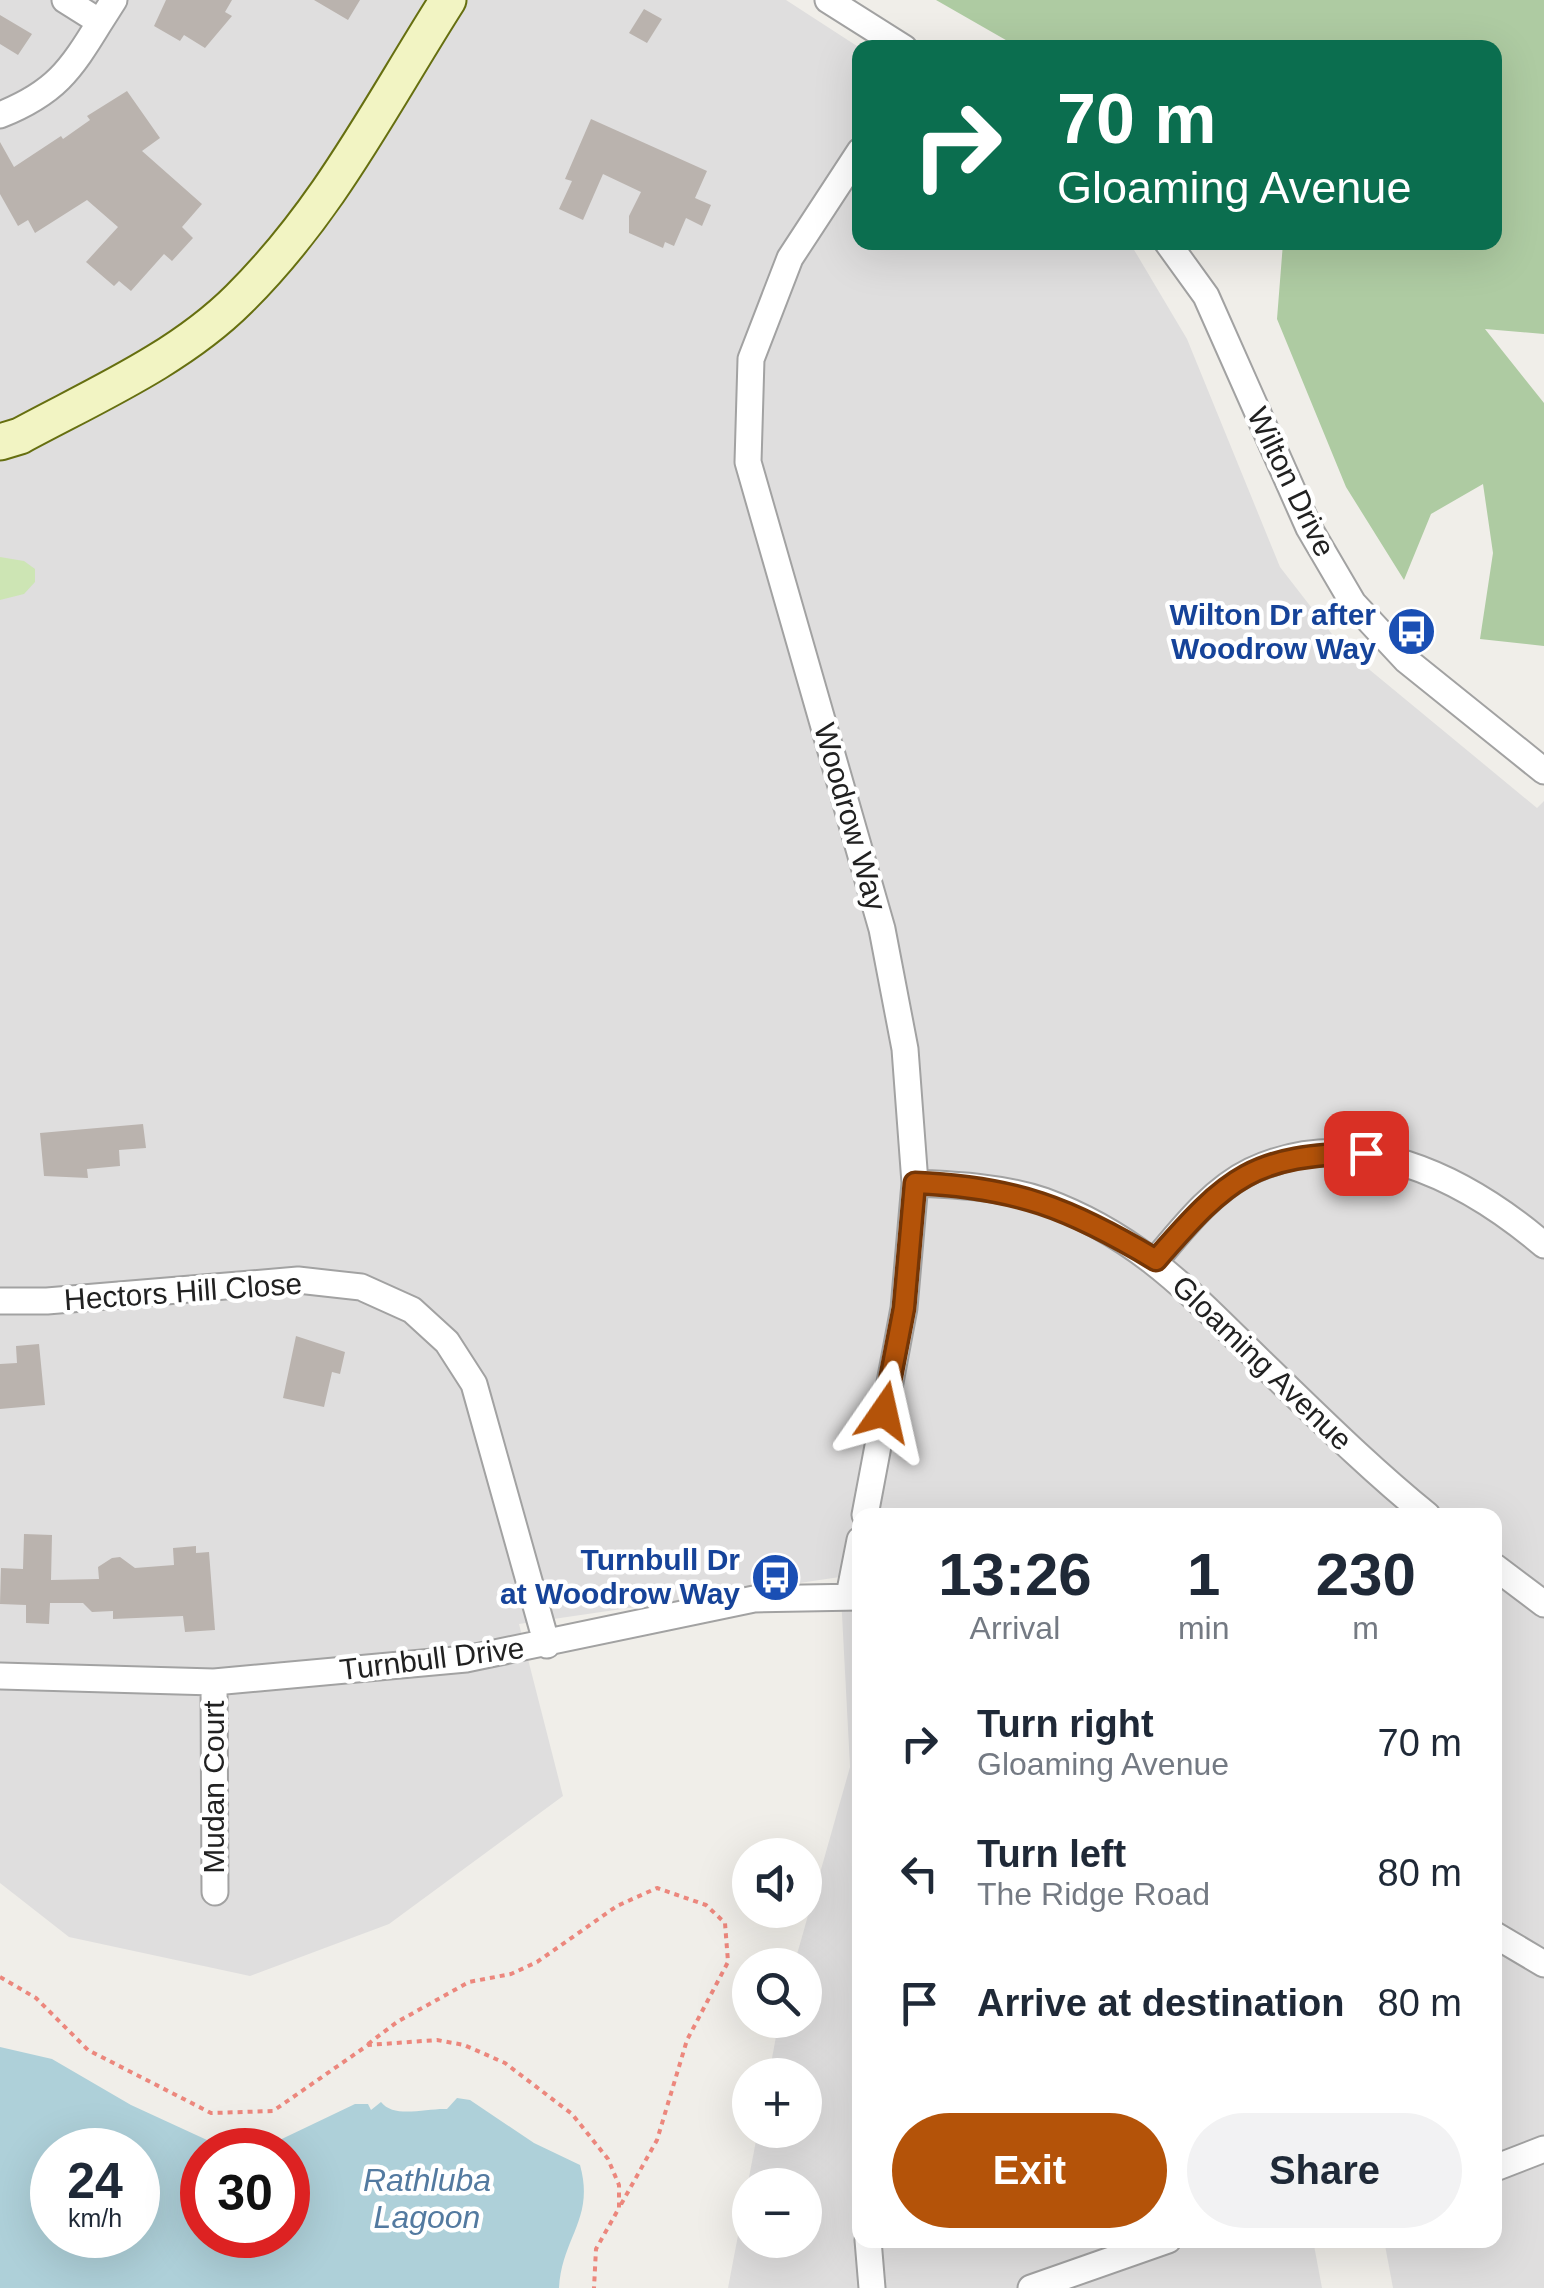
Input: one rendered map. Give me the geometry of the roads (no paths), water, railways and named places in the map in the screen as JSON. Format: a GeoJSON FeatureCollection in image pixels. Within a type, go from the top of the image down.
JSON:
{"type":"FeatureCollection","features":[{"type":"Feature","properties":{"kind":"main road"},"geometry":{"type":"LineString","coordinates":[[0,442],[20,436],[149,366],[237,302],[319,210],[448,0]]}},
{"type":"Feature","properties":{"kind":"street"},"geometry":{"type":"LineString","coordinates":[[0,115],[38,100],[68,74],[107,11],[65,0]]}},
{"type":"Feature","properties":{"kind":"street"},"geometry":{"type":"LineString","coordinates":[[828,0],[891,40]]}},
{"type":"Feature","properties":{"kind":"street","name":"Woodrow Way"},"geometry":{"type":"LineString","coordinates":[[852,163],[790,258],[751,358],[748,462],[882,929],[905,1048],[915,1183],[904,1308],[866,1508]]}},
{"type":"Feature","properties":{"kind":"street","name":"Wilton Drive"},"geometry":{"type":"LineString","coordinates":[[1173,250],[1206,296],[1308,528],[1353,602],[1406,660],[1544,772]]}},
{"type":"Feature","properties":{"kind":"street"},"geometry":{"type":"LineString","coordinates":[[1156,1260],[1202,1206],[1248,1172],[1299,1154],[1366,1153],[1430,1170],[1500,1208],[1544,1245]]}},
{"type":"Feature","properties":{"kind":"street","name":"Gloaming Avenue"},"geometry":{"type":"LineString","coordinates":[[915,1183],[971,1185],[1041,1200],[1096,1224],[1156,1260],[1367,1466],[1418,1508]]}},
{"type":"Feature","properties":{"kind":"street","name":"Hectors Hill Close"},"geometry":{"type":"LineString","coordinates":[[0,1301],[48,1302],[298,1280],[361,1287],[412,1310],[447,1342],[474,1384],[547,1645]]}},
{"type":"Feature","properties":{"kind":"street"},"geometry":{"type":"LineString","coordinates":[[1502,1572],[1544,1604]]}},
{"type":"Feature","properties":{"kind":"street","name":"Turnbull Drive"},"geometry":{"type":"LineString","coordinates":[[0,1676],[214,1682],[466,1659],[754,1599],[852,1596]]}},
{"type":"Feature","properties":{"kind":"street","name":"Mudan Court"},"geometry":{"type":"LineString","coordinates":[[214,1682],[215,1892]]}},
{"type":"Feature","properties":{"kind":"street"},"geometry":{"type":"LineString","coordinates":[[1502,1939],[1544,1964]]}},
{"type":"Feature","properties":{"kind":"street"},"geometry":{"type":"LineString","coordinates":[[1502,2165],[1544,2149]]}},
{"type":"Feature","properties":{"kind":"street"},"geometry":{"type":"LineString","coordinates":[[869,2248],[872,2288]]}},
{"type":"Feature","properties":{"kind":"street"},"geometry":{"type":"LineString","coordinates":[[1031,2288],[1145,2248]]}},
{"type":"Feature","properties":{"kind":"water","name":"Rathluba Lagoon"},"geometry":{"type":"Polygon","coordinates":[[[0,2047],[52,2059],[131,2105],[181,2128],[180,2258],[310,2258],[310,2128],[305,2128],[355,2104],[368,2104],[371,2110],[381,2102],[394,2110],[411,2112],[447,2109],[457,2098],[470,2100],[534,2143],[580,2165],[584,2184],[581,2214],[561,2270],[559,2288],[0,2288],[0,2047]]]}},
{"type":"Feature","properties":{"kind":"place","name":"Wilton Dr after Woodrow Way"},"geometry":{"type":"Point","coordinates":[1411,632]}},
{"type":"Feature","properties":{"kind":"place","name":"Turnbull Dr at Woodrow Way"},"geometry":{"type":"Point","coordinates":[775,1577]}}]}
